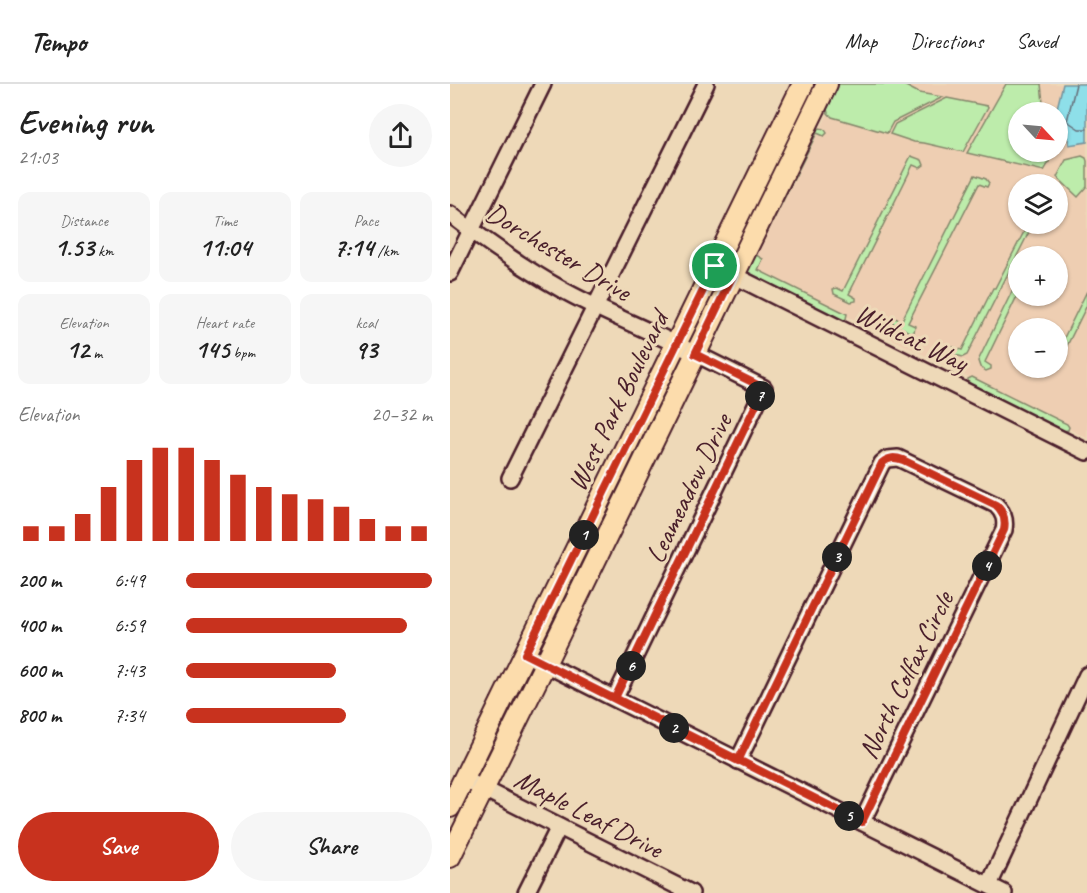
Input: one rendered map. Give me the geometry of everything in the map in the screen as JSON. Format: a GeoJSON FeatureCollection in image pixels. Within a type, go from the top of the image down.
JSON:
{"type":"FeatureCollection","features":[{"type":"Feature","properties":{"kind":"main road","name":"West Park Boulevard"},"geometry":{"type":"LineString","coordinates":[[450,807],[803,84]]}},
{"type":"Feature","properties":{"kind":"main road","name":"West Park Boulevard"},"geometry":{"type":"LineString","coordinates":[[455,834],[483,789],[545,664],[827,84]]}},
{"type":"Feature","properties":{"kind":"street"},"geometry":{"type":"LineString","coordinates":[[450,273],[543,84]]}},
{"type":"Feature","properties":{"kind":"street"},"geometry":{"type":"LineString","coordinates":[[510,478],[706,84]]}},
{"type":"Feature","properties":{"kind":"street","name":"Dorchester Drive"},"geometry":{"type":"LineString","coordinates":[[450,214],[528,269],[596,307],[676,344]]}},
{"type":"Feature","properties":{"kind":"street","name":"Wildcat Way"},"geometry":{"type":"LineString","coordinates":[[715,266],[1087,453]]}},
{"type":"Feature","properties":{"kind":"street","name":"Leameadow Drive"},"geometry":{"type":"LineString","coordinates":[[615,698],[764,388],[676,344]]}},
{"type":"Feature","properties":{"kind":"street","name":"North Colfax Circle"},"geometry":{"type":"LineString","coordinates":[[738,761],[879,467],[887,459],[898,458],[996,505],[1009,514],[1004,530],[862,822]]}},
{"type":"Feature","properties":{"kind":"street"},"geometry":{"type":"LineString","coordinates":[[525,654],[1004,893]]}},
{"type":"Feature","properties":{"kind":"street"},"geometry":{"type":"LineString","coordinates":[[988,885],[1087,675]]}},
{"type":"Feature","properties":{"kind":"street","name":"Maple Leaf Drive"},"geometry":{"type":"LineString","coordinates":[[464,779],[685,892]]}},
{"type":"Feature","properties":{"kind":"street"},"geometry":{"type":"LineString","coordinates":[[526,893],[559,827]]}},
{"type":"Feature","properties":{"kind":"shaded area"},"geometry":{"type":"Polygon","coordinates":[[[843,84],[1087,84],[1087,438],[751,267],[843,84]]]}},
{"type":"Feature","properties":{"kind":"green space"},"geometry":{"type":"Polygon","coordinates":[[[839,84],[902,84],[919,93],[943,97],[893,122],[887,133],[832,117],[828,113],[827,109],[839,84]]]}},
{"type":"Feature","properties":{"kind":"green space"},"geometry":{"type":"Polygon","coordinates":[[[1006,84],[1041,84],[1043,102],[1008,102],[1008,162],[1049,162],[1044,171],[967,153],[1006,84]]]}},
{"type":"Feature","properties":{"kind":"green space"},"geometry":{"type":"Polygon","coordinates":[[[947,98],[988,107],[963,152],[914,142],[890,134],[895,124],[947,98]]]}},
{"type":"Feature","properties":{"kind":"green space"},"geometry":{"type":"Polygon","coordinates":[[[817,128],[824,129],[827,133],[824,136],[817,133],[756,255],[763,259],[758,270],[847,314],[843,321],[752,276],[747,271],[812,134],[817,128]]]}},
{"type":"Feature","properties":{"kind":"green space"},"geometry":{"type":"Polygon","coordinates":[[[911,156],[922,160],[924,165],[920,168],[913,165],[849,294],[856,298],[856,301],[851,302],[834,294],[833,289],[843,291],[911,156]]]}},
{"type":"Feature","properties":{"kind":"green space"},"geometry":{"type":"Polygon","coordinates":[[[1082,156],[1087,161],[1087,187],[1078,197],[1068,187],[1068,174],[1059,174],[1068,160],[1082,156]]]}},
{"type":"Feature","properties":{"kind":"green space"},"geometry":{"type":"Polygon","coordinates":[[[975,175],[986,179],[989,183],[987,187],[979,184],[908,323],[915,326],[914,332],[911,333],[894,324],[893,318],[902,320],[975,175]]]}},
{"type":"Feature","properties":{"kind":"green space"},"geometry":{"type":"Polygon","coordinates":[[[1023,234],[1028,234],[1022,246],[1017,246],[1023,234]]]}},
{"type":"Feature","properties":{"kind":"green space"},"geometry":{"type":"Polygon","coordinates":[[[1008,263],[1008,274],[967,355],[963,357],[955,355],[952,352],[953,347],[962,350],[1008,263]]]}},
{"type":"Feature","properties":{"kind":"green space"},"geometry":{"type":"Polygon","coordinates":[[[1087,291],[1087,305],[1068,344],[1068,330],[1087,291]]]}},
{"type":"Feature","properties":{"kind":"green space"},"geometry":{"type":"Polygon","coordinates":[[[1008,300],[1008,306],[1012,306],[985,362],[991,366],[991,369],[986,371],[980,367],[978,361],[1008,300]]]}},
{"type":"Feature","properties":{"kind":"green space"},"geometry":{"type":"Polygon","coordinates":[[[972,377],[1067,424],[1068,430],[1063,431],[971,385],[968,379],[972,377]]]}},
{"type":"Feature","properties":{"kind":"water"},"geometry":{"type":"Polygon","coordinates":[[[1063,84],[1087,84],[1087,142],[1069,145],[1068,102],[1058,102],[1063,84]]]}},
{"type":"Feature","properties":{"kind":"route"},"geometry":{"type":"LineString","coordinates":[[715,266],[525,654],[738,761],[882,463],[887,459],[898,458],[996,505],[1004,516],[1004,530],[862,822],[738,761],[615,698],[764,388],[695,354],[733,275],[715,266]]}}]}
